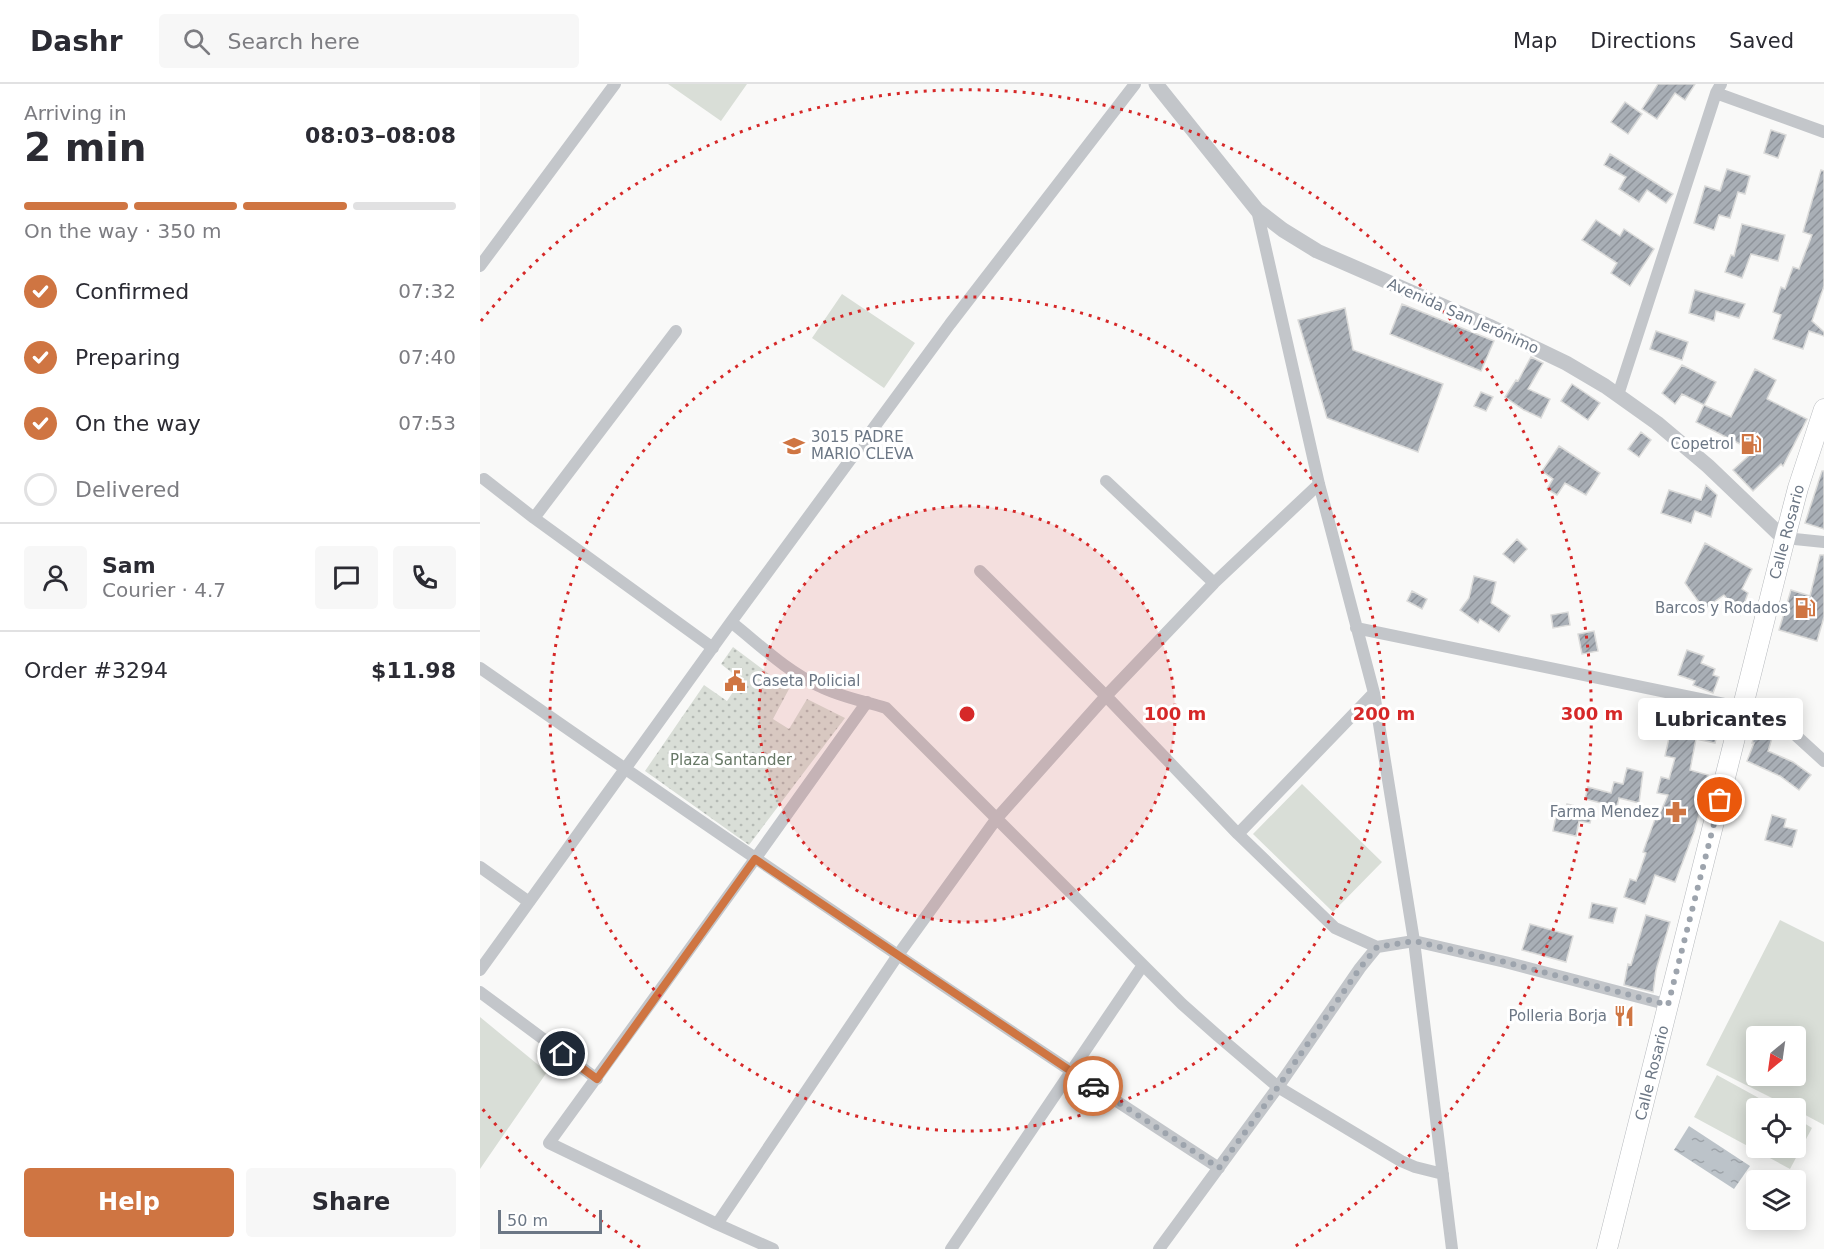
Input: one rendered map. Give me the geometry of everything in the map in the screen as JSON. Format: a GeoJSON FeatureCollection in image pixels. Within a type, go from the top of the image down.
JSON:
{"type":"FeatureCollection","features":[{"type":"Feature","properties":{"kind":"main road","name":"Calle Rosario"},"geometry":{"type":"LineString","coordinates":[[1607,1249],[1785,538],[1798,488],[1824,409]]}},
{"type":"Feature","properties":{"kind":"street"},"geometry":{"type":"LineString","coordinates":[[480,266],[615,84]]}},
{"type":"Feature","properties":{"kind":"street"},"geometry":{"type":"LineString","coordinates":[[480,970],[950,324],[1135,84]]}},
{"type":"Feature","properties":{"kind":"street","name":"Avenida San Jerónimo"},"geometry":{"type":"LineString","coordinates":[[1156,84],[1257,210],[1283,230],[1317,251],[1479,321],[1566,363],[1618,395],[1657,423],[1708,466],[1785,538]]}},
{"type":"Feature","properties":{"kind":"street"},"geometry":{"type":"LineString","coordinates":[[1618,395],[1718,88],[1824,132]]}},
{"type":"Feature","properties":{"kind":"street"},"geometry":{"type":"LineString","coordinates":[[1257,210],[1320,484],[1374,693],[1414,941],[1452,1249]]}},
{"type":"Feature","properties":{"kind":"street"},"geometry":{"type":"LineString","coordinates":[[534,518],[676,331]]}},
{"type":"Feature","properties":{"kind":"street"},"geometry":{"type":"LineString","coordinates":[[484,479],[713,648]]}},
{"type":"Feature","properties":{"kind":"street"},"geometry":{"type":"LineString","coordinates":[[1106,481],[1214,583]]}},
{"type":"Feature","properties":{"kind":"street"},"geometry":{"type":"LineString","coordinates":[[717,1224],[898,955],[997,818],[1106,696],[1214,583],[1320,484]]}},
{"type":"Feature","properties":{"kind":"street"},"geometry":{"type":"LineString","coordinates":[[1785,538],[1824,542]]}},
{"type":"Feature","properties":{"kind":"street"},"geometry":{"type":"LineString","coordinates":[[980,571],[1106,696],[1238,834],[1335,928],[1377,947],[1414,941],[1505,962],[1668,1005]]}},
{"type":"Feature","properties":{"kind":"street"},"geometry":{"type":"LineString","coordinates":[[731,622],[793,671],[819,686],[886,708],[1182,1004],[1278,1087],[1401,1161],[1443,1174]]}},
{"type":"Feature","properties":{"kind":"street"},"geometry":{"type":"LineString","coordinates":[[1356,628],[1763,712],[1779,720],[1824,761]]}},
{"type":"Feature","properties":{"kind":"street"},"geometry":{"type":"LineString","coordinates":[[480,668],[755,859],[1071,1072],[1219,1168]]}},
{"type":"Feature","properties":{"kind":"street"},"geometry":{"type":"LineString","coordinates":[[1238,834],[1374,693]]}},
{"type":"Feature","properties":{"kind":"street"},"geometry":{"type":"LineString","coordinates":[[773,1249],[549,1143],[867,702]]}},
{"type":"Feature","properties":{"kind":"street"},"geometry":{"type":"LineString","coordinates":[[480,867],[529,902]]}},
{"type":"Feature","properties":{"kind":"street"},"geometry":{"type":"LineString","coordinates":[[1159,1249],[1377,947]]}},
{"type":"Feature","properties":{"kind":"street"},"geometry":{"type":"LineString","coordinates":[[951,1249],[1143,965]]}},
{"type":"Feature","properties":{"kind":"street"},"geometry":{"type":"LineString","coordinates":[[480,992],[597,1079]]}},
{"type":"Feature","properties":{"kind":"green space"},"geometry":{"type":"Polygon","coordinates":[[[668,84],[747,84],[721,121],[668,84]]]}},
{"type":"Feature","properties":{"kind":"green space"},"geometry":{"type":"Polygon","coordinates":[[[842,294],[915,343],[884,388],[812,338],[842,294]]]}},
{"type":"Feature","properties":{"kind":"green space","name":"Plaza Santander"},"geometry":{"type":"Polygon","coordinates":[[[733,647],[789,689],[773,719],[789,729],[807,699],[845,718],[749,845],[645,771],[704,685],[727,701],[741,680],[721,664],[733,647]]]}},
{"type":"Feature","properties":{"kind":"green space"},"geometry":{"type":"Polygon","coordinates":[[[1302,784],[1382,862],[1333,912],[1253,834],[1302,784]]]}},
{"type":"Feature","properties":{"kind":"green space"},"geometry":{"type":"Polygon","coordinates":[[[1780,920],[1824,942],[1824,1125],[1806,1115],[1806,1098],[1772,1098],[1748,1086],[1806,1086],[1806,1026],[1746,1026],[1746,1085],[1706,1065],[1780,920]]]}},
{"type":"Feature","properties":{"kind":"green space"},"geometry":{"type":"Polygon","coordinates":[[[480,1017],[547,1072],[480,1169],[480,1017]]]}},
{"type":"Feature","properties":{"kind":"green space"},"geometry":{"type":"Polygon","coordinates":[[[1717,1075],[1759,1098],[1746,1098],[1746,1145],[1694,1117],[1717,1075]]]}},
{"type":"Feature","properties":{"kind":"green space"},"geometry":{"type":"Polygon","coordinates":[[[1806,1124],[1812,1128],[1806,1139],[1806,1124]]]}},
{"type":"Feature","properties":{"kind":"green space"},"geometry":{"type":"Polygon","coordinates":[[[1770,1158],[1796,1158],[1790,1169],[1770,1158]]]}},
{"type":"Feature","properties":{"kind":"water"},"geometry":{"type":"Polygon","coordinates":[[[1689,1126],[1750,1166],[1734,1189],[1674,1150],[1689,1126]]]}},
{"type":"Feature","properties":{"kind":"building"},"geometry":{"type":"Polygon","coordinates":[[[1658,84],[1695,84],[1685,100],[1675,93],[1657,119],[1642,109],[1658,84]]]}},
{"type":"Feature","properties":{"kind":"building"},"geometry":{"type":"Polygon","coordinates":[[[1625,102],[1642,114],[1628,134],[1611,122],[1625,102]]]}},
{"type":"Feature","properties":{"kind":"building"},"geometry":{"type":"Polygon","coordinates":[[[1771,130],[1786,135],[1778,158],[1764,153],[1771,130]]]}},
{"type":"Feature","properties":{"kind":"building"},"geometry":{"type":"Polygon","coordinates":[[[1610,154],[1673,194],[1666,203],[1647,190],[1639,202],[1619,189],[1626,177],[1604,165],[1610,154]]]}},
{"type":"Feature","properties":{"kind":"building"},"geometry":{"type":"Polygon","coordinates":[[[1727,169],[1750,176],[1745,194],[1738,192],[1730,218],[1719,215],[1714,230],[1694,223],[1705,186],[1720,191],[1727,169]]]}},
{"type":"Feature","properties":{"kind":"building"},"geometry":{"type":"Polygon","coordinates":[[[1821,170],[1824,171],[1824,286],[1812,321],[1824,332],[1824,336],[1809,331],[1803,349],[1773,339],[1781,315],[1773,312],[1781,287],[1785,289],[1793,267],[1799,269],[1812,235],[1803,232],[1821,170]]]}},
{"type":"Feature","properties":{"kind":"building"},"geometry":{"type":"Polygon","coordinates":[[[1596,220],[1620,236],[1624,229],[1654,249],[1630,286],[1611,273],[1617,263],[1582,240],[1596,220]]]}},
{"type":"Feature","properties":{"kind":"building"},"geometry":{"type":"Polygon","coordinates":[[[1742,224],[1785,235],[1778,261],[1751,254],[1742,278],[1725,272],[1731,255],[1734,256],[1742,224]]]}},
{"type":"Feature","properties":{"kind":"building"},"geometry":{"type":"Polygon","coordinates":[[[1695,290],[1745,304],[1739,318],[1716,311],[1714,321],[1689,313],[1695,290]]]}},
{"type":"Feature","properties":{"kind":"building"},"geometry":{"type":"Polygon","coordinates":[[[1402,304],[1494,341],[1481,371],[1390,334],[1402,304]]]}},
{"type":"Feature","properties":{"kind":"building"},"geometry":{"type":"Polygon","coordinates":[[[1345,308],[1353,350],[1443,384],[1418,452],[1327,418],[1298,320],[1345,308]]]}},
{"type":"Feature","properties":{"kind":"building"},"geometry":{"type":"Polygon","coordinates":[[[1656,331],[1688,342],[1682,360],[1650,349],[1656,331]]]}},
{"type":"Feature","properties":{"kind":"building"},"geometry":{"type":"Polygon","coordinates":[[[1531,357],[1543,363],[1528,389],[1550,399],[1541,418],[1505,397],[1516,380],[1518,381],[1531,357]]]}},
{"type":"Feature","properties":{"kind":"building"},"geometry":{"type":"Polygon","coordinates":[[[1682,365],[1716,382],[1704,405],[1682,394],[1675,404],[1662,393],[1682,365]]]}},
{"type":"Feature","properties":{"kind":"building"},"geometry":{"type":"Polygon","coordinates":[[[1755,369],[1776,380],[1767,399],[1807,419],[1783,466],[1781,464],[1753,491],[1733,470],[1754,451],[1696,422],[1704,405],[1731,417],[1755,369]]]}},
{"type":"Feature","properties":{"kind":"building"},"geometry":{"type":"Polygon","coordinates":[[[1572,384],[1600,403],[1588,420],[1561,401],[1572,384]]]}},
{"type":"Feature","properties":{"kind":"building"},"geometry":{"type":"Polygon","coordinates":[[[1481,392],[1493,397],[1486,411],[1474,406],[1481,392]]]}},
{"type":"Feature","properties":{"kind":"building"},"geometry":{"type":"Polygon","coordinates":[[[1641,432],[1651,440],[1639,457],[1628,449],[1641,432]]]}},
{"type":"Feature","properties":{"kind":"building"},"geometry":{"type":"Polygon","coordinates":[[[1559,446],[1600,473],[1586,495],[1565,483],[1557,495],[1547,489],[1553,479],[1542,471],[1559,446]]]}},
{"type":"Feature","properties":{"kind":"building"},"geometry":{"type":"Polygon","coordinates":[[[1822,471],[1824,471],[1824,529],[1805,523],[1822,471]]]}},
{"type":"Feature","properties":{"kind":"building"},"geometry":{"type":"Polygon","coordinates":[[[1706,485],[1717,495],[1711,517],[1695,511],[1691,523],[1661,513],[1669,490],[1701,500],[1706,485]]]}},
{"type":"Feature","properties":{"kind":"building"},"geometry":{"type":"Polygon","coordinates":[[[1517,539],[1527,549],[1514,563],[1503,554],[1517,539]]]}},
{"type":"Feature","properties":{"kind":"building"},"geometry":{"type":"Polygon","coordinates":[[[1705,543],[1752,569],[1742,589],[1748,593],[1740,615],[1724,595],[1704,609],[1685,583],[1705,543]]]}},
{"type":"Feature","properties":{"kind":"building","name":"Barcos y Rodados"},"geometry":{"type":"Polygon","coordinates":[[[1820,555],[1824,555],[1824,617],[1817,641],[1779,630],[1791,590],[1810,596],[1820,555]]]}},
{"type":"Feature","properties":{"kind":"building"},"geometry":{"type":"Polygon","coordinates":[[[1474,576],[1496,582],[1491,603],[1510,616],[1499,632],[1480,619],[1478,623],[1460,610],[1469,598],[1474,576]]]}},
{"type":"Feature","properties":{"kind":"building"},"geometry":{"type":"Polygon","coordinates":[[[1412,591],[1427,599],[1422,609],[1407,601],[1412,591]]]}},
{"type":"Feature","properties":{"kind":"building"},"geometry":{"type":"Polygon","coordinates":[[[1568,612],[1570,625],[1553,628],[1551,615],[1568,612]]]}},
{"type":"Feature","properties":{"kind":"building"},"geometry":{"type":"Polygon","coordinates":[[[1594,631],[1598,651],[1582,654],[1578,634],[1594,631]]]}},
{"type":"Feature","properties":{"kind":"building"},"geometry":{"type":"Polygon","coordinates":[[[1687,650],[1704,656],[1701,663],[1715,669],[1713,675],[1719,677],[1713,693],[1693,685],[1695,681],[1678,675],[1687,650]]]}},
{"type":"Feature","properties":{"kind":"building"},"geometry":{"type":"Polygon","coordinates":[[[1675,705],[1701,711],[1701,708],[1723,712],[1715,743],[1696,739],[1690,770],[1708,775],[1694,832],[1675,882],[1655,875],[1645,904],[1624,897],[1630,879],[1636,881],[1646,853],[1643,852],[1655,819],[1657,820],[1668,795],[1657,793],[1661,777],[1669,779],[1675,758],[1665,756],[1673,720],[1664,718],[1667,708],[1674,709],[1675,705]]]}},
{"type":"Feature","properties":{"kind":"building"},"geometry":{"type":"Polygon","coordinates":[[[1756,730],[1773,735],[1768,751],[1793,762],[1811,775],[1799,790],[1780,776],[1747,761],[1756,730]]]}},
{"type":"Feature","properties":{"kind":"building"},"geometry":{"type":"Polygon","coordinates":[[[1627,768],[1643,772],[1639,803],[1619,798],[1617,807],[1585,799],[1588,787],[1611,793],[1614,782],[1623,784],[1627,768]]]}},
{"type":"Feature","properties":{"kind":"building"},"geometry":{"type":"Polygon","coordinates":[[[1567,804],[1593,810],[1590,823],[1579,821],[1576,836],[1553,831],[1556,816],[1564,818],[1567,804]]]}},
{"type":"Feature","properties":{"kind":"building"},"geometry":{"type":"Polygon","coordinates":[[[1772,815],[1786,819],[1784,827],[1797,830],[1792,847],[1765,840],[1772,815]]]}},
{"type":"Feature","properties":{"kind":"building"},"geometry":{"type":"Polygon","coordinates":[[[1592,903],[1617,908],[1613,923],[1589,918],[1592,903]]]}},
{"type":"Feature","properties":{"kind":"building"},"geometry":{"type":"Polygon","coordinates":[[[1646,915],[1670,922],[1656,970],[1653,992],[1624,985],[1628,964],[1631,965],[1646,915]]]}},
{"type":"Feature","properties":{"kind":"building"},"geometry":{"type":"Polygon","coordinates":[[[1530,924],[1573,936],[1566,962],[1522,950],[1530,924]]]}},
{"type":"Feature","properties":{"kind":"way so far"},"geometry":{"type":"LineString","coordinates":[[1093,1086],[1219,1168],[1377,947],[1414,941],[1505,962],[1668,1005],[1720,800]]}},
{"type":"Feature","properties":{"kind":"place","name":"Copetrol"},"geometry":{"type":"Point","coordinates":[1751,444]}},
{"type":"Feature","properties":{"kind":"place","name":"3015 PADRE MARIO CLEVA"},"geometry":{"type":"Point","coordinates":[794,446]}},
{"type":"Feature","properties":{"kind":"place","name":"Barcos y Rodados"},"geometry":{"type":"Point","coordinates":[1805,608]}},
{"type":"Feature","properties":{"kind":"place","name":"Caseta Policial"},"geometry":{"type":"Point","coordinates":[735,681]}},
{"type":"Feature","properties":{"kind":"place","name":"Lubricantes"},"geometry":{"type":"Point","coordinates":[1720,800]}},
{"type":"Feature","properties":{"kind":"place","name":"Farma Mendez"},"geometry":{"type":"Point","coordinates":[1676,812]}},
{"type":"Feature","properties":{"kind":"place","name":"Polleria Borja"},"geometry":{"type":"Point","coordinates":[1624,1016]}},
{"type":"Feature","properties":{"kind":"route"},"geometry":{"type":"LineString","coordinates":[[563,1054],[597,1079],[755,859],[1093,1086]]}}]}
